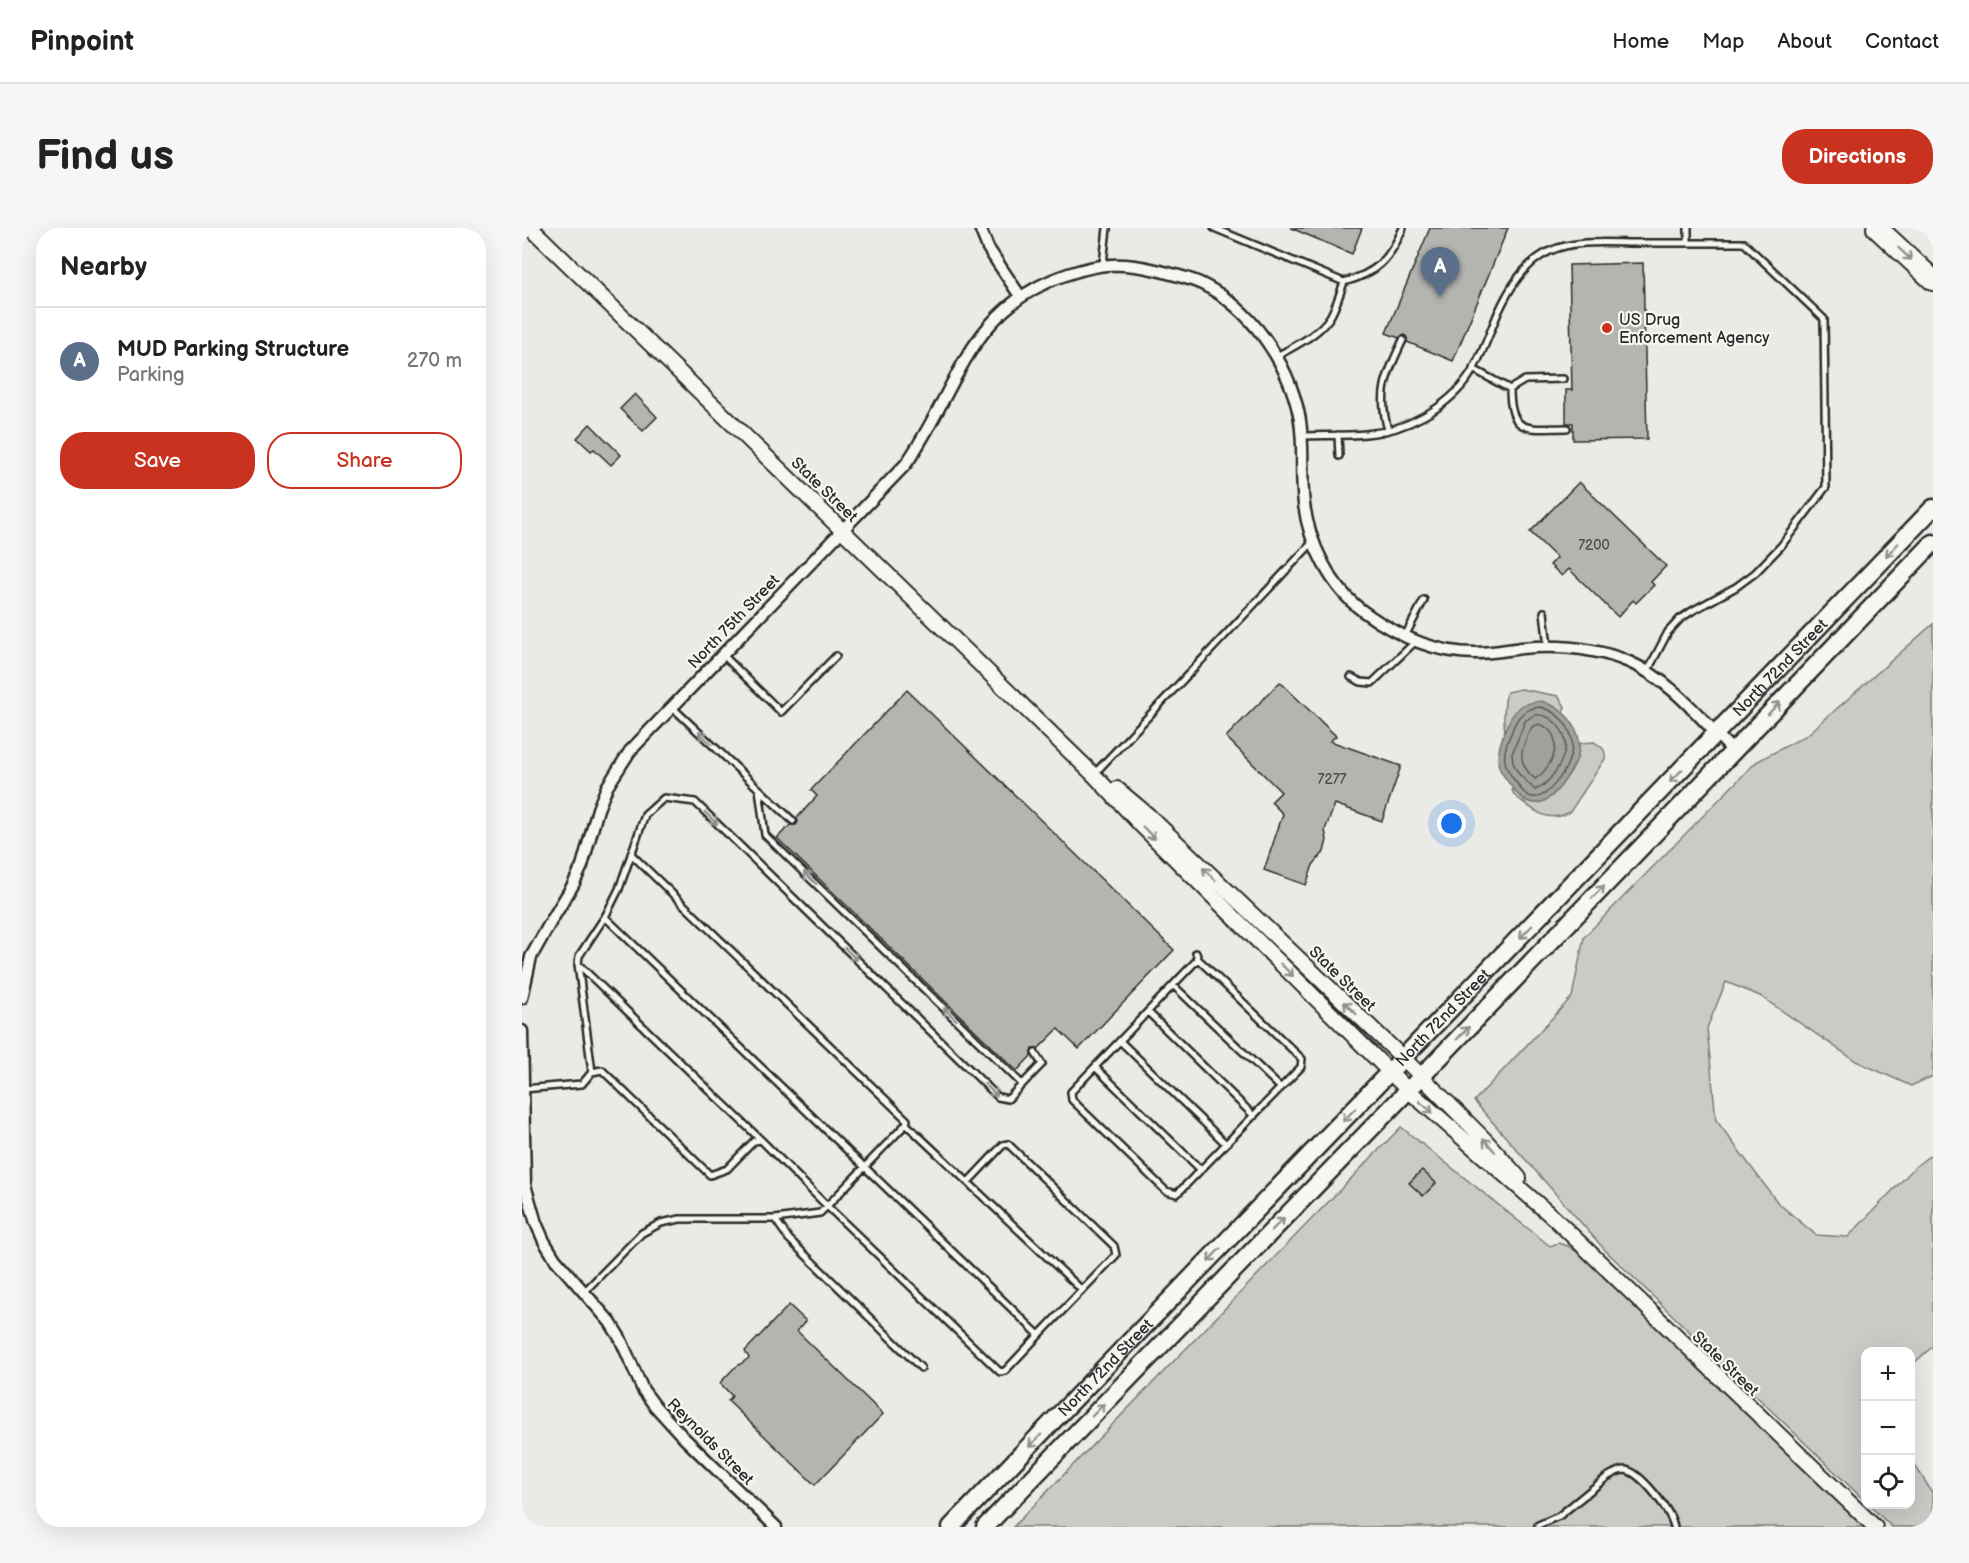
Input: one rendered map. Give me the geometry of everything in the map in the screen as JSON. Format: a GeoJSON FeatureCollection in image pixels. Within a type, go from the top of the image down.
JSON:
{"type":"FeatureCollection","features":[{"type":"Feature","properties":{"kind":"highway"},"geometry":{"type":"LineString","coordinates":[[1877,228],[1933,280]]}},
{"type":"Feature","properties":{"kind":"main road","name":"North 72nd Street"},"geometry":{"type":"LineString","coordinates":[[951,1527],[1933,508]]}},
{"type":"Feature","properties":{"kind":"main road","name":"North 72nd Street"},"geometry":{"type":"LineString","coordinates":[[985,1527],[1422,1076],[1933,543]]}},
{"type":"Feature","properties":{"kind":"street","name":"State Street"},"geometry":{"type":"LineString","coordinates":[[531,228],[1094,775],[1141,825],[1390,1073],[1556,1220],[1875,1527]]}},
{"type":"Feature","properties":{"kind":"street"},"geometry":{"type":"LineString","coordinates":[[980,228],[992,255],[1020,296]]}},
{"type":"Feature","properties":{"kind":"street","name":"North 75th Street"},"geometry":{"type":"LineString","coordinates":[[522,998],[531,957],[573,885],[582,866],[598,809],[608,787],[630,751],[906,464],[967,355],[991,323],[1020,296],[1057,278],[1103,264],[1130,264],[1204,285],[1228,302],[1267,339],[1291,388],[1299,416],[1304,503],[1308,525],[1330,575],[1361,609],[1410,639],[1471,653],[1548,647],[1577,649],[1628,662],[1672,690],[1733,751]]}},
{"type":"Feature","properties":{"kind":"street","name":"State Street"},"geometry":{"type":"LineString","coordinates":[[1094,775],[1122,792],[1148,815],[1422,1076],[1485,1140],[1556,1220]]}},
{"type":"Feature","properties":{"kind":"street"},"geometry":{"type":"LineString","coordinates":[[522,1031],[523,1089]]}},
{"type":"Feature","properties":{"kind":"street","name":"Reynolds Street"},"geometry":{"type":"LineString","coordinates":[[523,1089],[525,1185],[544,1241],[555,1260],[610,1322],[620,1338],[643,1390],[655,1406],[684,1438],[776,1527]]}},
{"type":"Feature","properties":{"kind":"lane"},"geometry":{"type":"LineString","coordinates":[[1103,264],[1107,228]]}},
{"type":"Feature","properties":{"kind":"lane"},"geometry":{"type":"LineString","coordinates":[[1214,228],[1344,282],[1362,277],[1378,267],[1390,255],[1403,228]]}},
{"type":"Feature","properties":{"kind":"lane"},"geometry":{"type":"LineString","coordinates":[[1688,228],[1688,243]]}},
{"type":"Feature","properties":{"kind":"lane"},"geometry":{"type":"LineString","coordinates":[[1301,436],[1367,434],[1388,430],[1415,421],[1435,409],[1454,394],[1473,369],[1481,356],[1502,304],[1515,282],[1529,265],[1550,251],[1572,245],[1744,243],[1824,319],[1826,487],[1781,546],[1755,573],[1736,587],[1692,610],[1680,619],[1668,632],[1647,672]]}},
{"type":"Feature","properties":{"kind":"lane"},"geometry":{"type":"LineString","coordinates":[[1277,356],[1304,340],[1324,324],[1331,316],[1344,282]]}},
{"type":"Feature","properties":{"kind":"lane"},"geometry":{"type":"LineString","coordinates":[[1388,430],[1382,411],[1382,395],[1389,370],[1402,340]]}},
{"type":"Feature","properties":{"kind":"lane"},"geometry":{"type":"LineString","coordinates":[[1473,369],[1510,389]]}},
{"type":"Feature","properties":{"kind":"lane"},"geometry":{"type":"LineString","coordinates":[[1510,389],[1525,380],[1563,379]]}},
{"type":"Feature","properties":{"kind":"lane"},"geometry":{"type":"LineString","coordinates":[[1510,389],[1510,406],[1513,415],[1522,426],[1567,428]]}},
{"type":"Feature","properties":{"kind":"lane"},"geometry":{"type":"LineString","coordinates":[[1338,435],[1339,456]]}},
{"type":"Feature","properties":{"kind":"lane"},"geometry":{"type":"LineString","coordinates":[[1094,775],[1314,541]]}},
{"type":"Feature","properties":{"kind":"lane"},"geometry":{"type":"LineString","coordinates":[[1351,677],[1361,682],[1372,683],[1410,639],[1424,600]]}},
{"type":"Feature","properties":{"kind":"lane"},"geometry":{"type":"LineString","coordinates":[[1544,612],[1548,647]]}},
{"type":"Feature","properties":{"kind":"lane"},"geometry":{"type":"LineString","coordinates":[[722,654],[781,712],[836,656]]}},
{"type":"Feature","properties":{"kind":"lane"},"geometry":{"type":"LineString","coordinates":[[672,706],[793,822]]}},
{"type":"Feature","properties":{"kind":"lane"},"geometry":{"type":"LineString","coordinates":[[759,789],[765,835],[1022,1084]]}},
{"type":"Feature","properties":{"kind":"lane"},"geometry":{"type":"LineString","coordinates":[[592,1072],[578,964],[579,956],[605,916],[619,889],[645,815],[664,798],[695,802],[998,1097],[1008,1099],[1042,1064],[1035,1053]]}},
{"type":"Feature","properties":{"kind":"lane"},"geometry":{"type":"LineString","coordinates":[[584,1292],[642,1233],[661,1223],[680,1219],[775,1219],[820,1213],[908,1120],[631,855]]}},
{"type":"Feature","properties":{"kind":"lane"},"geometry":{"type":"LineString","coordinates":[[605,916],[1040,1335]]}},
{"type":"Feature","properties":{"kind":"lane"},"geometry":{"type":"LineString","coordinates":[[1197,956],[1302,1059],[1301,1068],[1177,1194],[1166,1191],[1072,1100],[1071,1092],[1173,985],[1197,956]]}},
{"type":"Feature","properties":{"kind":"lane"},"geometry":{"type":"LineString","coordinates":[[578,964],[1000,1372],[1005,1371],[1116,1255],[1114,1246],[1008,1144],[1003,1145],[968,1182]]}},
{"type":"Feature","properties":{"kind":"lane"},"geometry":{"type":"LineString","coordinates":[[1173,985],[1281,1089]]}},
{"type":"Feature","properties":{"kind":"lane"},"geometry":{"type":"LineString","coordinates":[[1148,1012],[1254,1116]]}},
{"type":"Feature","properties":{"kind":"lane"},"geometry":{"type":"LineString","coordinates":[[1120,1041],[1226,1144]]}},
{"type":"Feature","properties":{"kind":"lane"},"geometry":{"type":"LineString","coordinates":[[1095,1067],[1200,1170]]}},
{"type":"Feature","properties":{"kind":"lane"},"geometry":{"type":"LineString","coordinates":[[523,1089],[582,1084],[592,1072],[602,1070],[710,1175],[727,1169],[754,1141],[761,1140]]}},
{"type":"Feature","properties":{"kind":"lane"},"geometry":{"type":"LineString","coordinates":[[906,1124],[1082,1290]]}},
{"type":"Feature","properties":{"kind":"lane"},"geometry":{"type":"LineString","coordinates":[[775,1219],[789,1239],[921,1368]]}},
{"type":"Feature","properties":{"kind":"lane"},"geometry":{"type":"LineString","coordinates":[[1538,1525],[1559,1516],[1615,1472],[1626,1470],[1636,1476],[1660,1501],[1668,1511],[1674,1527]]}},
{"type":"Feature","properties":{"kind":"shaded area"},"geometry":{"type":"Polygon","coordinates":[[[1933,624],[1933,1076],[1911,1086],[1856,1061],[1760,996],[1726,982],[1707,1028],[1716,1120],[1778,1203],[1816,1235],[1848,1237],[1916,1166],[1933,1153],[1933,1346],[1915,1362],[1915,1347],[1861,1347],[1861,1497],[1605,1250],[1474,1101],[1572,997],[1584,937],[1756,762],[1807,735],[1933,624]]]}},
{"type":"Feature","properties":{"kind":"shaded area"},"geometry":{"type":"Polygon","coordinates":[[[1521,689],[1558,696],[1565,706],[1562,715],[1507,737],[1504,715],[1507,692],[1521,689]]]}},
{"type":"Feature","properties":{"kind":"shaded area"},"geometry":{"type":"Polygon","coordinates":[[[1594,742],[1603,749],[1605,759],[1570,812],[1554,817],[1540,814],[1514,795],[1512,790],[1514,785],[1582,743],[1594,742]]]}},
{"type":"Feature","properties":{"kind":"shaded area"},"geometry":{"type":"Polygon","coordinates":[[[1401,1127],[1550,1246],[1558,1243],[1568,1246],[1587,1258],[1609,1283],[1637,1305],[1866,1527],[1013,1527],[1401,1127]]]}},
{"type":"Feature","properties":{"kind":"shaded area"},"geometry":{"type":"Polygon","coordinates":[[[1915,1465],[1933,1494],[1933,1527],[1892,1527],[1873,1509],[1915,1509],[1915,1465]]]}},
{"type":"Feature","properties":{"kind":"water"},"geometry":{"type":"Polygon","coordinates":[[[1541,701],[1569,719],[1575,727],[1579,747],[1572,769],[1561,786],[1547,799],[1540,803],[1532,803],[1523,799],[1514,790],[1499,767],[1498,761],[1500,744],[1515,712],[1520,707],[1541,701]]]}},
{"type":"Feature","properties":{"kind":"building"},"geometry":{"type":"Polygon","coordinates":[[[1291,228],[1362,228],[1352,254],[1291,228]]]}},
{"type":"Feature","properties":{"kind":"building"},"geometry":{"type":"Polygon","coordinates":[[[1430,228],[1508,228],[1453,361],[1407,342],[1405,335],[1399,338],[1386,333],[1430,228]]]}},
{"type":"Feature","properties":{"kind":"building","name":"US Drug Enforcement Agency"},"geometry":{"type":"Polygon","coordinates":[[[1643,263],[1647,439],[1573,440],[1573,423],[1566,423],[1566,390],[1572,390],[1569,265],[1643,263]]]}},
{"type":"Feature","properties":{"kind":"building"},"geometry":{"type":"Polygon","coordinates":[[[635,394],[657,417],[643,431],[620,409],[635,394]]]}},
{"type":"Feature","properties":{"kind":"building"},"geometry":{"type":"Polygon","coordinates":[[[590,424],[621,455],[611,465],[594,449],[591,451],[577,438],[590,424]]]}},
{"type":"Feature","properties":{"kind":"building"},"geometry":{"type":"Polygon","coordinates":[[[1579,482],[1666,566],[1651,582],[1654,585],[1636,603],[1633,600],[1618,617],[1569,569],[1562,576],[1550,565],[1557,558],[1530,532],[1579,482]]]}},
{"type":"Feature","properties":{"kind":"building"},"geometry":{"type":"Polygon","coordinates":[[[1280,682],[1336,736],[1330,741],[1401,766],[1382,821],[1335,804],[1325,830],[1327,840],[1324,852],[1313,865],[1306,885],[1264,870],[1283,814],[1271,802],[1281,792],[1226,737],[1280,682]]]}},
{"type":"Feature","properties":{"kind":"building"},"geometry":{"type":"Polygon","coordinates":[[[907,690],[1174,950],[1079,1049],[1058,1029],[1038,1049],[1032,1049],[1031,1056],[1017,1071],[777,838],[790,825],[796,825],[797,818],[817,796],[811,790],[907,690]]]}},
{"type":"Feature","properties":{"kind":"building"},"geometry":{"type":"Polygon","coordinates":[[[1422,1170],[1436,1183],[1423,1196],[1409,1183],[1422,1170]]]}},
{"type":"Feature","properties":{"kind":"building"},"geometry":{"type":"Polygon","coordinates":[[[789,1305],[806,1321],[797,1331],[883,1414],[815,1485],[728,1401],[732,1396],[720,1383],[733,1369],[749,1358],[745,1351],[789,1305]]]}},
{"type":"Feature","properties":{"kind":"place","name":"MUD Parking Structure"},"geometry":{"type":"Point","coordinates":[1440,297]}},
{"type":"Feature","properties":{"kind":"place","name":"US Drug Enforcement Agency"},"geometry":{"type":"Point","coordinates":[1607,328]}}]}
